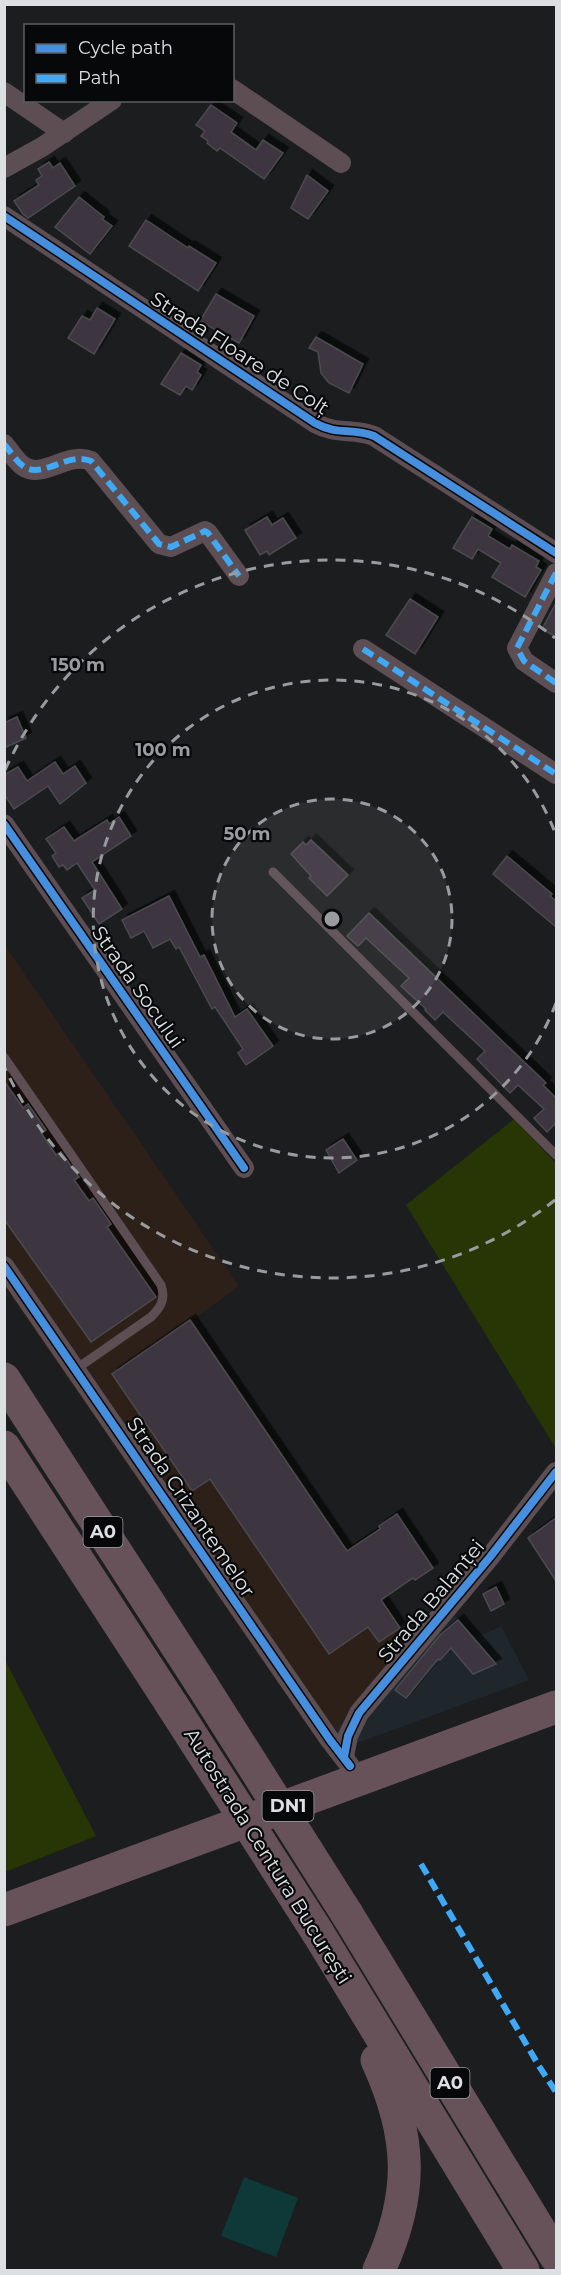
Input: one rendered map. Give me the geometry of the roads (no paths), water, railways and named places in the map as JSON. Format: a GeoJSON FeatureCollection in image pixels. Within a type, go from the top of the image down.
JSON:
{"type":"FeatureCollection","features":[{"type":"Feature","properties":{"kind":"highway","name":"Autostrada Centura București"},"geometry":{"type":"LineString","coordinates":[[4,1379],[202,1684],[555,2255]]}},
{"type":"Feature","properties":{"kind":"highway","name":"Autostrada Centura București"},"geometry":{"type":"LineString","coordinates":[[4,1447],[318,1933],[523,2270]]}},
{"type":"Feature","properties":{"kind":"highway","name":"DN1"},"geometry":{"type":"LineString","coordinates":[[4,1893],[347,1762],[556,1690]]}},
{"type":"Feature","properties":{"kind":"highway","name":"DN1"},"geometry":{"type":"LineString","coordinates":[[4,1910],[556,1707]]}},
{"type":"Feature","properties":{"kind":"highway"},"geometry":{"type":"LineString","coordinates":[[342,1972],[362,2028],[396,2107],[403,2142],[406,2172],[402,2206],[391,2245],[379,2271]]}},
{"type":"Feature","properties":{"kind":"street"},"geometry":{"type":"LineString","coordinates":[[234,90],[341,163]]}},
{"type":"Feature","properties":{"kind":"street"},"geometry":{"type":"LineString","coordinates":[[4,92],[64,133]]}},
{"type":"Feature","properties":{"kind":"street"},"geometry":{"type":"LineString","coordinates":[[4,168],[64,133],[108,102]]}},
{"type":"Feature","properties":{"kind":"street","name":"Strada Floare de Colț"},"geometry":{"type":"LineString","coordinates":[[4,216],[315,423],[336,432],[366,433],[380,439],[556,553]]}},
{"type":"Feature","properties":{"kind":"street"},"geometry":{"type":"LineString","coordinates":[[4,444],[20,464],[31,470],[39,470],[77,457],[91,460],[159,544],[171,547],[205,531],[239,576]]}},
{"type":"Feature","properties":{"kind":"street"},"geometry":{"type":"LineString","coordinates":[[556,573],[517,648],[524,662],[556,683]]}},
{"type":"Feature","properties":{"kind":"street"},"geometry":{"type":"LineString","coordinates":[[363,649],[556,774]]}},
{"type":"Feature","properties":{"kind":"street","name":"Strada Socului"},"geometry":{"type":"LineString","coordinates":[[4,824],[244,1168]]}},
{"type":"Feature","properties":{"kind":"street","name":"Strada Crizantemelor"},"geometry":{"type":"LineString","coordinates":[[4,1266],[347,1762]]}},
{"type":"Feature","properties":{"kind":"street","name":"Strada Balanței"},"geometry":{"type":"LineString","coordinates":[[347,1762],[348,1736],[359,1713],[490,1557],[556,1472]]}},
{"type":"Feature","properties":{"kind":"lane"},"geometry":{"type":"LineString","coordinates":[[273,873],[556,1155]]}},
{"type":"Feature","properties":{"kind":"lane"},"geometry":{"type":"LineString","coordinates":[[4,1057],[161,1285],[163,1293],[161,1306],[151,1317],[76,1369]]}},
{"type":"Feature","properties":{"kind":"water"},"geometry":{"type":"Polygon","coordinates":[[[244,2177],[298,2198],[276,2257],[221,2236],[244,2177]]]}}]}
